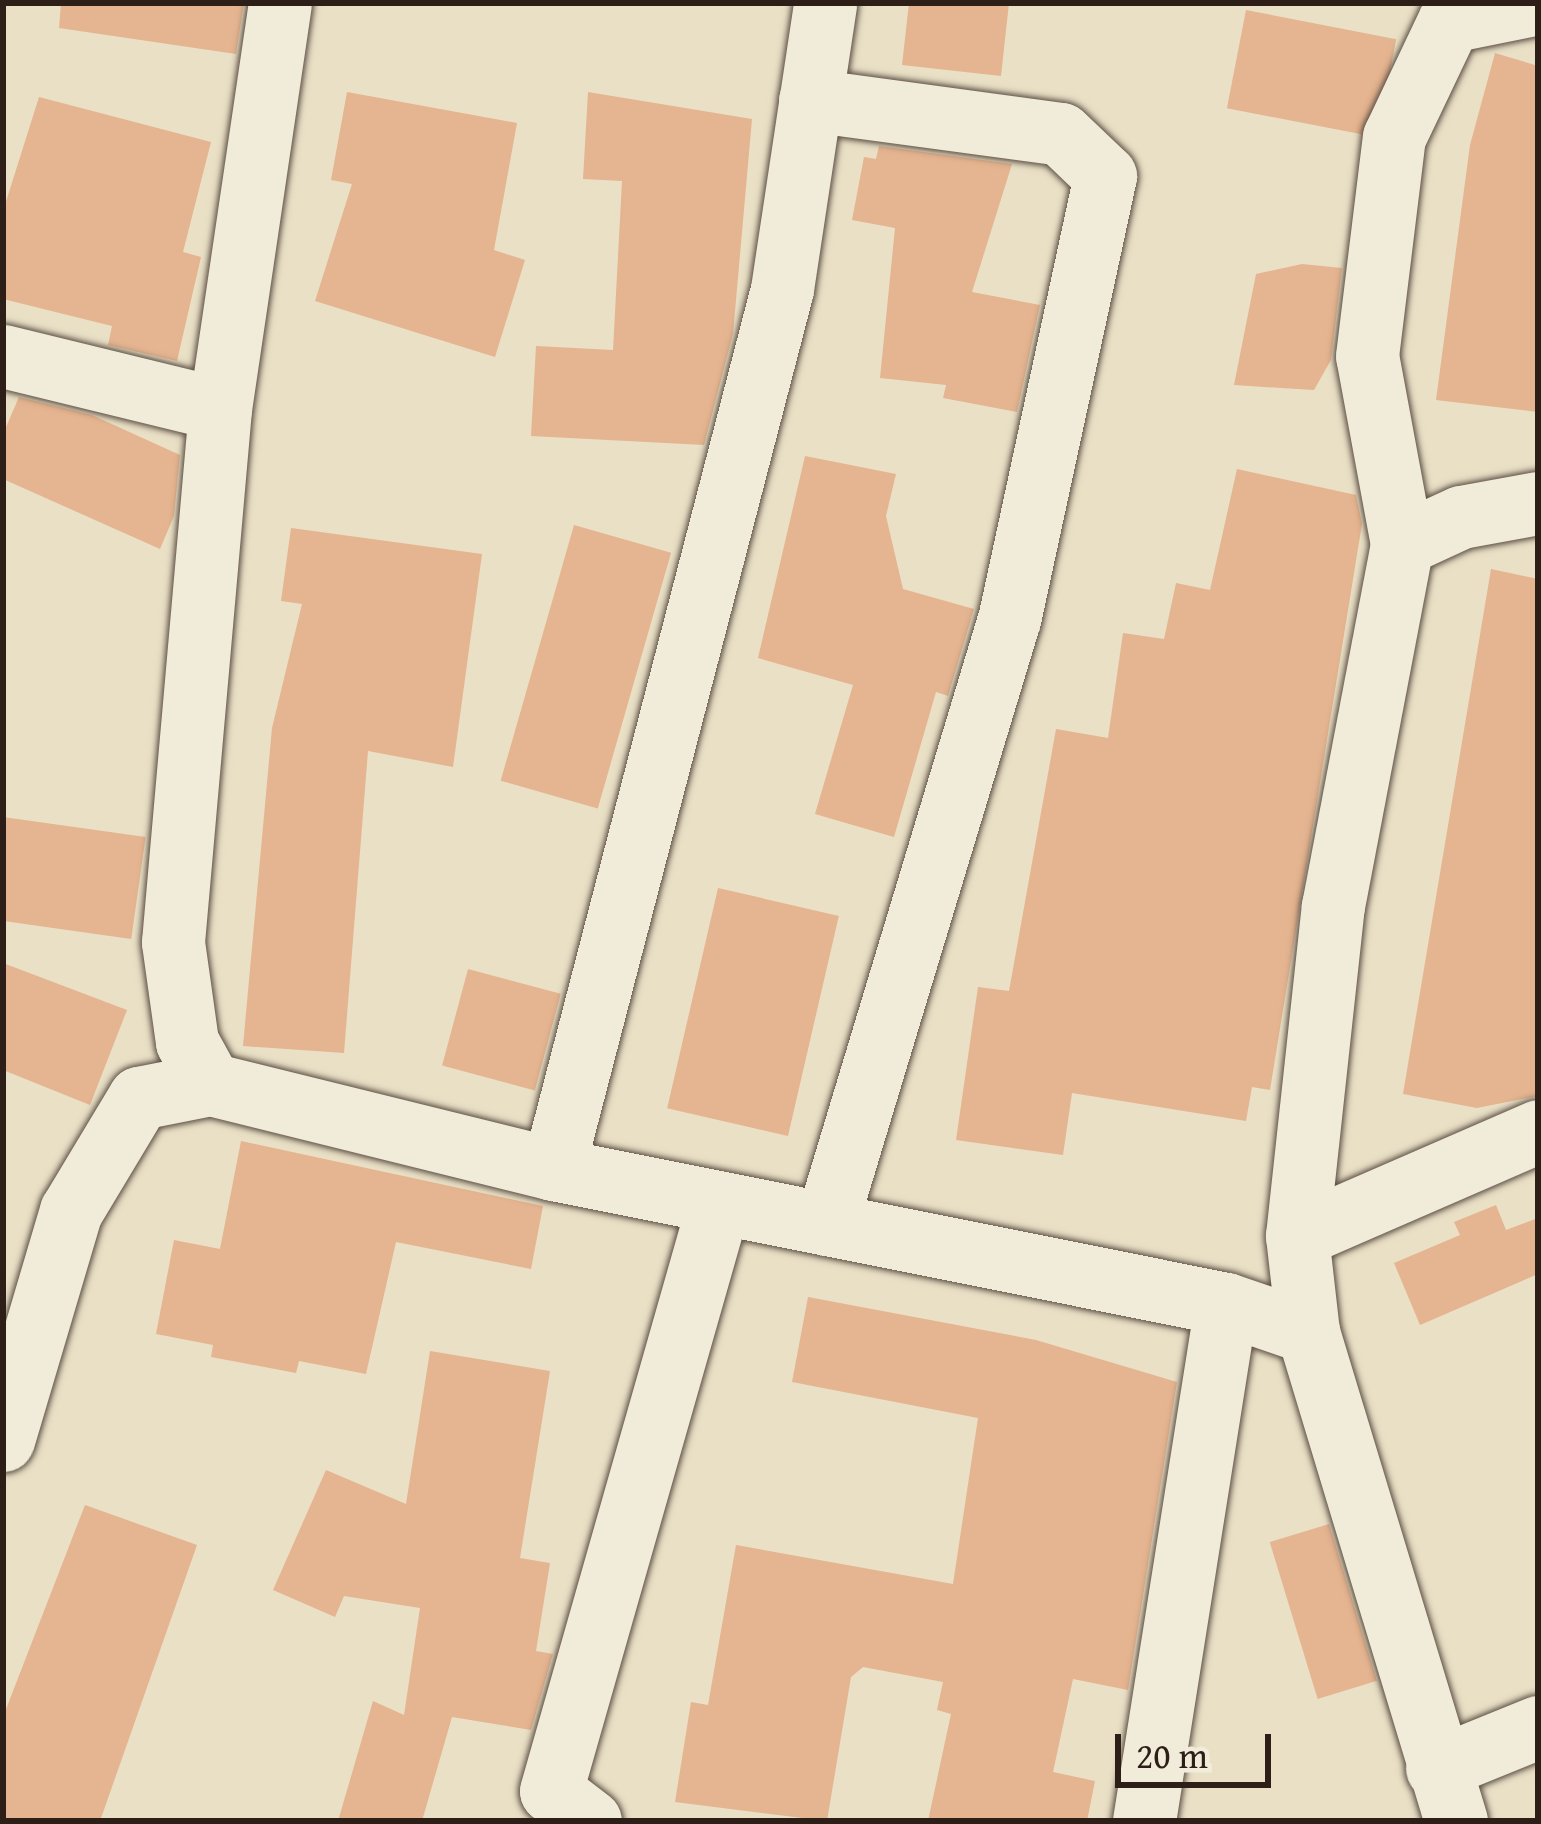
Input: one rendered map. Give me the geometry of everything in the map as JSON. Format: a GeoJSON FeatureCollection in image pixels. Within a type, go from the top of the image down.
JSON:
{"type":"FeatureCollection","features":[{"type":"Feature","properties":{"kind":"street"},"geometry":{"type":"LineString","coordinates":[[210,1084],[187,1042],[173,942],[220,409],[280,3]]}},
{"type":"Feature","properties":{"kind":"street"},"geometry":{"type":"LineString","coordinates":[[553,1169],[782,289],[825,3]]}},
{"type":"Feature","properties":{"kind":"street"},"geometry":{"type":"LineString","coordinates":[[1538,3],[1449,21],[1394,137],[1367,356],[1402,544],[1333,906],[1297,1236],[1308,1332],[1447,1795],[1538,1727]]}},
{"type":"Feature","properties":{"kind":"street"},"geometry":{"type":"LineString","coordinates":[[810,100],[1061,134],[1105,176],[1009,619],[826,1224]]}},
{"type":"Feature","properties":{"kind":"street"},"geometry":{"type":"LineString","coordinates":[[3,356],[220,409]]}},
{"type":"Feature","properties":{"kind":"street"},"geometry":{"type":"LineString","coordinates":[[1402,544],[1461,517],[1538,502]]}},
{"type":"Feature","properties":{"kind":"street"},"geometry":{"type":"LineString","coordinates":[[3,1440],[71,1210],[140,1098],[210,1084],[553,1169],[1226,1304],[1308,1332]]}},
{"type":"Feature","properties":{"kind":"street"},"geometry":{"type":"LineString","coordinates":[[1297,1236],[1538,1131]]}},
{"type":"Feature","properties":{"kind":"street"},"geometry":{"type":"LineString","coordinates":[[590,1821],[551,1791],[718,1202]]}},
{"type":"Feature","properties":{"kind":"street"},"geometry":{"type":"LineString","coordinates":[[1144,1821],[1226,1304]]}},
{"type":"Feature","properties":{"kind":"building"},"geometry":{"type":"Polygon","coordinates":[[[61,3],[244,3],[236,54],[59,28],[61,3]]]}},
{"type":"Feature","properties":{"kind":"building"},"geometry":{"type":"Polygon","coordinates":[[[909,3],[1009,3],[1001,76],[902,65],[909,3]]]}},
{"type":"Feature","properties":{"kind":"building"},"geometry":{"type":"Polygon","coordinates":[[[1246,10],[1396,39],[1377,137],[1227,108],[1246,10]]]}},
{"type":"Feature","properties":{"kind":"building"},"geometry":{"type":"Polygon","coordinates":[[[1495,53],[1538,66],[1538,412],[1436,400],[1470,145],[1495,53]]]}},
{"type":"Feature","properties":{"kind":"building"},"geometry":{"type":"Polygon","coordinates":[[[347,92],[517,123],[494,250],[525,260],[495,357],[315,301],[352,184],[331,180],[347,92]]]}},
{"type":"Feature","properties":{"kind":"building"},"geometry":{"type":"Polygon","coordinates":[[[588,92],[752,119],[733,334],[704,445],[531,436],[536,346],[613,350],[622,181],[583,179],[588,92]]]}},
{"type":"Feature","properties":{"kind":"building"},"geometry":{"type":"Polygon","coordinates":[[[39,97],[211,142],[183,252],[201,257],[177,361],[108,345],[112,326],[3,299],[3,211],[39,97]]]}},
{"type":"Feature","properties":{"kind":"building"},"geometry":{"type":"Polygon","coordinates":[[[879,146],[1012,164],[972,292],[1040,305],[1017,412],[943,398],[946,385],[880,378],[895,228],[852,220],[864,157],[876,159],[879,146]]]}},
{"type":"Feature","properties":{"kind":"building"},"geometry":{"type":"Polygon","coordinates":[[[1302,264],[1342,268],[1331,360],[1314,390],[1234,385],[1256,274],[1302,264]]]}},
{"type":"Feature","properties":{"kind":"building"},"geometry":{"type":"Polygon","coordinates":[[[19,397],[92,415],[180,455],[174,516],[160,549],[3,479],[3,434],[19,397]]]}},
{"type":"Feature","properties":{"kind":"building"},"geometry":{"type":"Polygon","coordinates":[[[805,456],[896,474],[886,516],[903,589],[974,609],[948,696],[936,692],[894,837],[815,814],[853,685],[758,658],[805,456]]]}},
{"type":"Feature","properties":{"kind":"building"},"geometry":{"type":"Polygon","coordinates":[[[1237,469],[1356,495],[1362,524],[1270,1090],[1252,1087],[1246,1121],[1072,1093],[1063,1155],[956,1140],[978,987],[1009,991],[1056,729],[1108,738],[1123,633],[1164,639],[1176,583],[1210,590],[1237,469]]]}},
{"type":"Feature","properties":{"kind":"building"},"geometry":{"type":"Polygon","coordinates":[[[574,525],[671,553],[598,809],[501,781],[574,525]]]}},
{"type":"Feature","properties":{"kind":"building"},"geometry":{"type":"Polygon","coordinates":[[[291,528],[482,554],[453,767],[368,751],[344,1053],[243,1046],[272,728],[302,604],[281,601],[291,528]]]}},
{"type":"Feature","properties":{"kind":"building"},"geometry":{"type":"Polygon","coordinates":[[[1491,569],[1538,579],[1538,1096],[1477,1108],[1403,1094],[1491,569]]]}},
{"type":"Feature","properties":{"kind":"building"},"geometry":{"type":"Polygon","coordinates":[[[3,817],[146,837],[131,939],[3,921],[3,817]]]}},
{"type":"Feature","properties":{"kind":"building"},"geometry":{"type":"Polygon","coordinates":[[[718,888],[839,916],[788,1136],[667,1108],[718,888]]]}},
{"type":"Feature","properties":{"kind":"building"},"geometry":{"type":"Polygon","coordinates":[[[3,963],[127,1010],[90,1105],[3,1070],[3,963]]]}},
{"type":"Feature","properties":{"kind":"building"},"geometry":{"type":"Polygon","coordinates":[[[468,969],[561,994],[535,1090],[442,1066],[468,969]]]}},
{"type":"Feature","properties":{"kind":"building"},"geometry":{"type":"Polygon","coordinates":[[[241,1141],[543,1206],[531,1269],[396,1242],[366,1374],[299,1361],[296,1373],[211,1357],[213,1345],[156,1334],[174,1240],[220,1249],[241,1141]]]}},
{"type":"Feature","properties":{"kind":"building"},"geometry":{"type":"Polygon","coordinates":[[[1496,1205],[1506,1230],[1538,1218],[1538,1274],[1420,1325],[1394,1263],[1460,1235],[1454,1222],[1496,1205]]]}},
{"type":"Feature","properties":{"kind":"building"},"geometry":{"type":"Polygon","coordinates":[[[808,1297],[1036,1340],[1177,1382],[1128,1690],[1073,1679],[1053,1772],[1095,1781],[1087,1821],[928,1821],[951,1714],[937,1710],[943,1682],[863,1667],[851,1677],[827,1821],[675,1802],[691,1702],[708,1705],[736,1545],[953,1584],[978,1418],[792,1382],[808,1297]]]}},
{"type":"Feature","properties":{"kind":"building"},"geometry":{"type":"Polygon","coordinates":[[[430,1351],[550,1371],[520,1558],[550,1563],[536,1651],[553,1654],[531,1730],[452,1717],[422,1821],[338,1821],[373,1701],[404,1715],[420,1608],[344,1596],[335,1617],[273,1590],[326,1470],[406,1504],[430,1351]]]}},
{"type":"Feature","properties":{"kind":"building"},"geometry":{"type":"Polygon","coordinates":[[[85,1505],[197,1545],[100,1821],[3,1821],[3,1717],[85,1505]]]}},
{"type":"Feature","properties":{"kind":"building"},"geometry":{"type":"Polygon","coordinates":[[[1329,1524],[1377,1681],[1318,1699],[1270,1542],[1329,1524]]]}}]}
